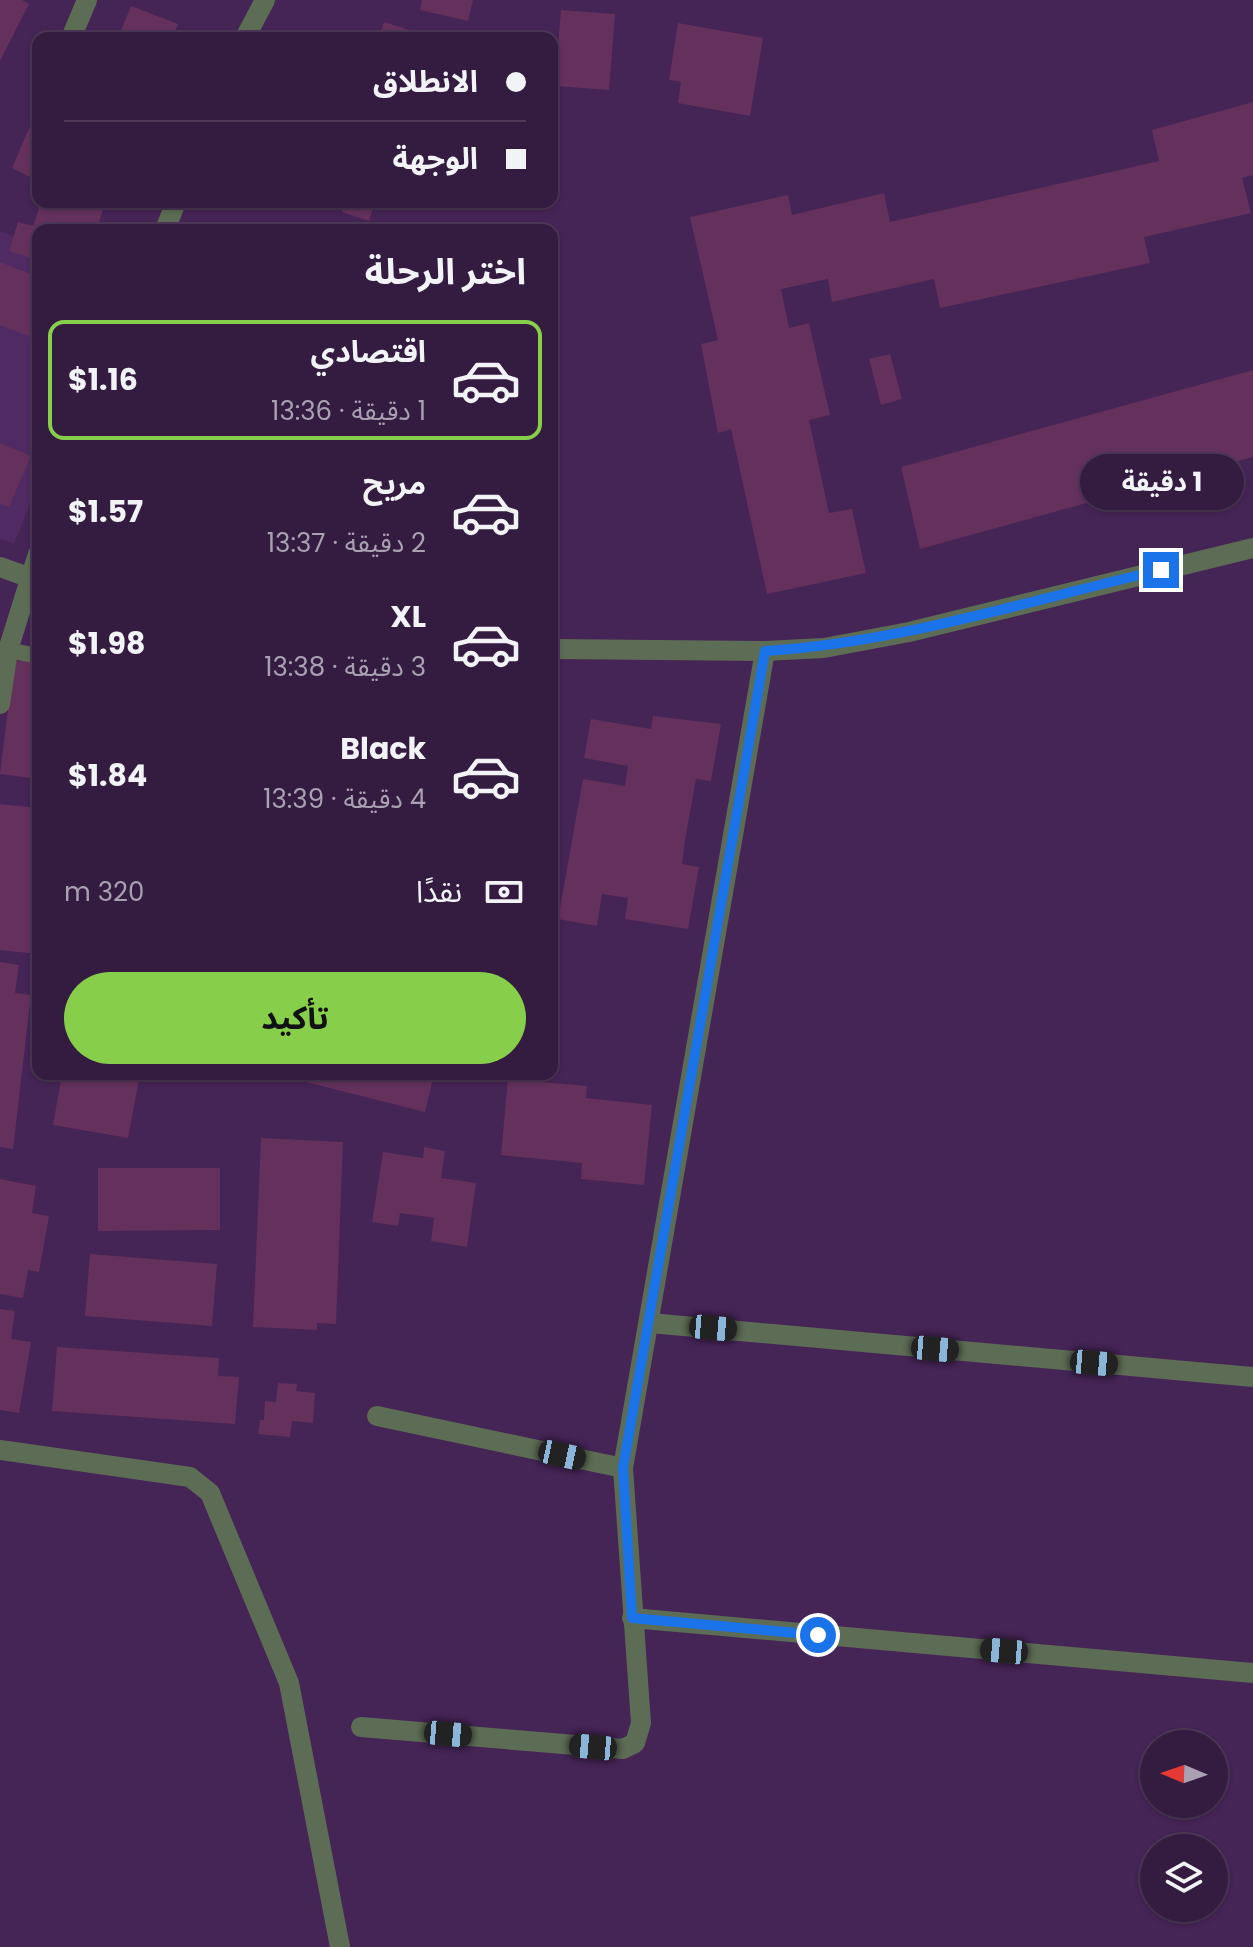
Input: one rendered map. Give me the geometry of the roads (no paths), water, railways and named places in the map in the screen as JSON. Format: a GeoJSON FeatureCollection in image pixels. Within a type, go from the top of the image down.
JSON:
{"type":"FeatureCollection","features":[{"type":"Feature","properties":{"kind":"street"},"geometry":{"type":"LineString","coordinates":[[74,32],[87,0]]}},
{"type":"Feature","properties":{"kind":"street"},"geometry":{"type":"LineString","coordinates":[[248,32],[265,0]]}},
{"type":"Feature","properties":{"kind":"street"},"geometry":{"type":"LineString","coordinates":[[558,649],[765,651],[824,648],[909,632],[1253,548]]}},
{"type":"Feature","properties":{"kind":"street"},"geometry":{"type":"LineString","coordinates":[[0,567],[32,578]]}},
{"type":"Feature","properties":{"kind":"street"},"geometry":{"type":"LineString","coordinates":[[0,704],[8,650],[32,581]]}},
{"type":"Feature","properties":{"kind":"street"},"geometry":{"type":"LineString","coordinates":[[361,1727],[623,1749],[635,1743],[641,1723],[623,1468],[765,651]]}},
{"type":"Feature","properties":{"kind":"street"},"geometry":{"type":"LineString","coordinates":[[650,1323],[1253,1377]]}},
{"type":"Feature","properties":{"kind":"street"},"geometry":{"type":"LineString","coordinates":[[377,1416],[623,1468]]}},
{"type":"Feature","properties":{"kind":"street"},"geometry":{"type":"LineString","coordinates":[[0,1450],[190,1477],[210,1493],[289,1683],[340,1947]]}},
{"type":"Feature","properties":{"kind":"street"},"geometry":{"type":"LineString","coordinates":[[632,1618],[1253,1673]]}},
{"type":"Feature","properties":{"kind":"lane"},"geometry":{"type":"LineString","coordinates":[[8,650],[32,655]]}}]}
